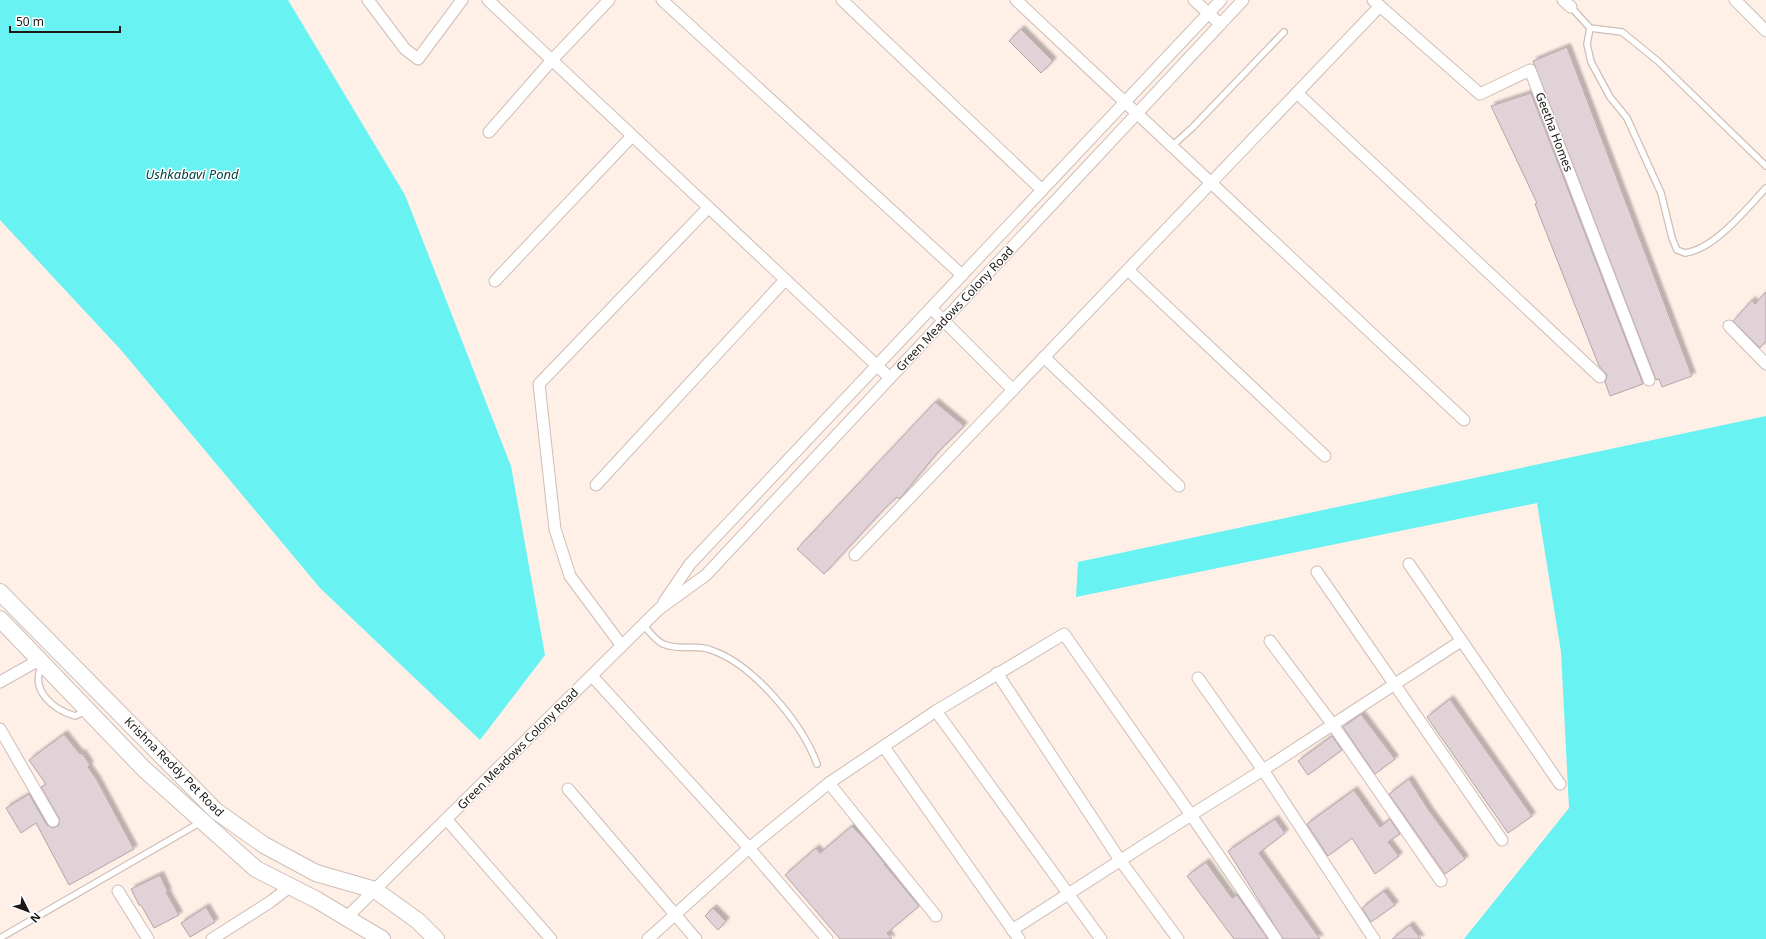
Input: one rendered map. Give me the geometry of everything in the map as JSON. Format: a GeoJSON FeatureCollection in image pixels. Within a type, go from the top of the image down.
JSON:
{"type":"FeatureCollection","features":[{"type":"Feature","properties":{"kind":"main road","name":"Krishna Reddy Pet Road"},"geometry":{"type":"LineString","coordinates":[[0,592],[216,811],[264,845],[316,873],[375,890],[418,921],[436,939]]}},
{"type":"Feature","properties":{"kind":"main road","name":"Krishna Reddy Pet Road"},"geometry":{"type":"LineString","coordinates":[[0,619],[144,769],[256,870],[292,886],[382,939]]}},
{"type":"Feature","properties":{"kind":"street"},"geometry":{"type":"LineString","coordinates":[[368,0],[405,49],[418,58],[457,2]]}},
{"type":"Feature","properties":{"kind":"street"},"geometry":{"type":"LineString","coordinates":[[488,0],[890,378]]}},
{"type":"Feature","properties":{"kind":"street"},"geometry":{"type":"LineString","coordinates":[[490,132],[552,60],[609,0]]}},
{"type":"Feature","properties":{"kind":"street"},"geometry":{"type":"LineString","coordinates":[[662,0],[962,275]]}},
{"type":"Feature","properties":{"kind":"street"},"geometry":{"type":"LineString","coordinates":[[842,0],[1042,190]]}},
{"type":"Feature","properties":{"kind":"street"},"geometry":{"type":"LineString","coordinates":[[1016,0],[1464,420]]}},
{"type":"Feature","properties":{"kind":"street"},"geometry":{"type":"LineString","coordinates":[[1194,0],[1220,24]]}},
{"type":"Feature","properties":{"kind":"street","name":"Green Meadows Colony Road"},"geometry":{"type":"LineString","coordinates":[[660,609],[690,564],[1221,0]]}},
{"type":"Feature","properties":{"kind":"street","name":"Green Meadows Colony Road"},"geometry":{"type":"LineString","coordinates":[[347,917],[643,625],[660,609],[706,575],[1243,0]]}},
{"type":"Feature","properties":{"kind":"street"},"geometry":{"type":"LineString","coordinates":[[1735,0],[1766,31]]}},
{"type":"Feature","properties":{"kind":"street"},"geometry":{"type":"LineString","coordinates":[[855,555],[1297,93],[1376,3]]}},
{"type":"Feature","properties":{"kind":"street","name":"Geetha Homes"},"geometry":{"type":"LineString","coordinates":[[1376,3],[1480,94],[1530,70],[1649,380]]}},
{"type":"Feature","properties":{"kind":"street"},"geometry":{"type":"LineString","coordinates":[[1297,93],[1600,377]]}},
{"type":"Feature","properties":{"kind":"street"},"geometry":{"type":"LineString","coordinates":[[496,281],[632,136]]}},
{"type":"Feature","properties":{"kind":"street"},"geometry":{"type":"LineString","coordinates":[[622,646],[570,576],[557,536],[539,384],[708,208]]}},
{"type":"Feature","properties":{"kind":"street"},"geometry":{"type":"LineString","coordinates":[[1128,270],[1325,456]]}},
{"type":"Feature","properties":{"kind":"street"},"geometry":{"type":"LineString","coordinates":[[596,485],[785,280]]}},
{"type":"Feature","properties":{"kind":"street"},"geometry":{"type":"LineString","coordinates":[[931,308],[1013,390]]}},
{"type":"Feature","properties":{"kind":"street"},"geometry":{"type":"LineString","coordinates":[[1729,326],[1766,364]]}},
{"type":"Feature","properties":{"kind":"street"},"geometry":{"type":"LineString","coordinates":[[1044,357],[1179,486]]}},
{"type":"Feature","properties":{"kind":"street"},"geometry":{"type":"LineString","coordinates":[[1409,564],[1560,784]]}},
{"type":"Feature","properties":{"kind":"street"},"geometry":{"type":"LineString","coordinates":[[1317,572],[1502,840]]}},
{"type":"Feature","properties":{"kind":"street"},"geometry":{"type":"LineString","coordinates":[[648,939],[749,848],[829,783],[936,711],[1064,634],[1276,939]]}},
{"type":"Feature","properties":{"kind":"street"},"geometry":{"type":"LineString","coordinates":[[1270,641],[1333,725],[1441,881]]}},
{"type":"Feature","properties":{"kind":"street"},"geometry":{"type":"LineString","coordinates":[[884,747],[1016,934],[1068,893],[1263,770],[1461,641]]}},
{"type":"Feature","properties":{"kind":"street"},"geometry":{"type":"LineString","coordinates":[[0,682],[41,662]]}},
{"type":"Feature","properties":{"kind":"street"},"geometry":{"type":"LineString","coordinates":[[997,673],[1120,860],[1178,939]]}},
{"type":"Feature","properties":{"kind":"street"},"geometry":{"type":"LineString","coordinates":[[592,676],[749,848],[827,939]]}},
{"type":"Feature","properties":{"kind":"street"},"geometry":{"type":"LineString","coordinates":[[1198,678],[1263,770],[1374,939]]}},
{"type":"Feature","properties":{"kind":"street"},"geometry":{"type":"LineString","coordinates":[[936,711],[1101,939]]}},
{"type":"Feature","properties":{"kind":"street"},"geometry":{"type":"LineString","coordinates":[[0,730],[53,821]]}},
{"type":"Feature","properties":{"kind":"street"},"geometry":{"type":"LineString","coordinates":[[829,783],[936,916]]}},
{"type":"Feature","properties":{"kind":"street"},"geometry":{"type":"LineString","coordinates":[[568,790],[696,939]]}},
{"type":"Feature","properties":{"kind":"street"},"geometry":{"type":"LineString","coordinates":[[447,820],[551,939]]}},
{"type":"Feature","properties":{"kind":"street"},"geometry":{"type":"LineString","coordinates":[[212,939],[292,886]]}},
{"type":"Feature","properties":{"kind":"street"},"geometry":{"type":"LineString","coordinates":[[118,892],[148,939]]}},
{"type":"Feature","properties":{"kind":"lane"},"geometry":{"type":"LineString","coordinates":[[1567,4],[1590,28],[1622,32],[1659,62],[1766,166]]}},
{"type":"Feature","properties":{"kind":"lane"},"geometry":{"type":"LineString","coordinates":[[1590,28],[1587,44],[1591,62],[1601,83],[1627,118],[1661,193],[1672,238],[1677,250],[1685,253],[1703,247],[1727,228],[1766,188]]}},
{"type":"Feature","properties":{"kind":"lane"},"geometry":{"type":"LineString","coordinates":[[1172,146],[1192,128],[1284,32]]}},
{"type":"Feature","properties":{"kind":"lane"},"geometry":{"type":"LineString","coordinates":[[643,625],[663,644],[711,650],[743,668],[764,686],[788,714],[806,741],[817,764]]}},
{"type":"Feature","properties":{"kind":"lane"},"geometry":{"type":"LineString","coordinates":[[41,662],[38,673],[38,684],[42,694],[67,714],[75,716],[88,710]]}},
{"type":"Feature","properties":{"kind":"lane"},"geometry":{"type":"LineString","coordinates":[[0,938],[203,821]]}},
{"type":"Feature","properties":{"kind":"water","name":"Ushkabavi Pond"},"geometry":{"type":"Polygon","coordinates":[[[0,0],[288,0],[405,195],[511,466],[545,655],[480,740],[320,588],[121,350],[0,220],[0,0]]]}},
{"type":"Feature","properties":{"kind":"water"},"geometry":{"type":"Polygon","coordinates":[[[1766,416],[1766,939],[1464,939],[1569,808],[1561,652],[1537,503],[1076,597],[1078,562],[1766,416]]]}},
{"type":"Feature","properties":{"kind":"building"},"geometry":{"type":"Polygon","coordinates":[[[1021,29],[1053,61],[1041,73],[1009,41],[1021,29]]]}},
{"type":"Feature","properties":{"kind":"building"},"geometry":{"type":"Polygon","coordinates":[[[1567,47],[1692,376],[1662,387],[1659,379],[1656,380],[1533,61],[1567,47]]]}},
{"type":"Feature","properties":{"kind":"building"},"geometry":{"type":"Polygon","coordinates":[[[1531,93],[1643,384],[1610,396],[1605,382],[1607,375],[1599,366],[1535,204],[1537,203],[1491,106],[1531,93]]]}},
{"type":"Feature","properties":{"kind":"building"},"geometry":{"type":"Polygon","coordinates":[[[1766,292],[1766,341],[1760,348],[1733,321],[1752,300],[1755,304],[1766,292]]]}},
{"type":"Feature","properties":{"kind":"building"},"geometry":{"type":"Polygon","coordinates":[[[935,402],[964,426],[937,453],[902,496],[899,499],[897,497],[884,509],[824,574],[797,549],[935,402]]]}},
{"type":"Feature","properties":{"kind":"building"},"geometry":{"type":"Polygon","coordinates":[[[1450,699],[1532,816],[1508,833],[1427,717],[1450,699]]]}},
{"type":"Feature","properties":{"kind":"building"},"geometry":{"type":"Polygon","coordinates":[[[1361,714],[1395,759],[1375,774],[1343,727],[1361,714]]]}},
{"type":"Feature","properties":{"kind":"building"},"geometry":{"type":"Polygon","coordinates":[[[64,734],[80,754],[82,753],[90,765],[88,767],[97,780],[134,849],[69,885],[36,823],[21,833],[6,808],[29,794],[47,825],[53,828],[59,825],[59,818],[41,787],[46,784],[29,760],[64,734]]]}},
{"type":"Feature","properties":{"kind":"building"},"geometry":{"type":"Polygon","coordinates":[[[1332,736],[1342,750],[1308,775],[1298,761],[1332,736]]]}},
{"type":"Feature","properties":{"kind":"building"},"geometry":{"type":"Polygon","coordinates":[[[1409,779],[1430,812],[1465,859],[1445,874],[1389,794],[1409,779]]]}},
{"type":"Feature","properties":{"kind":"building"},"geometry":{"type":"Polygon","coordinates":[[[1354,790],[1380,827],[1390,819],[1400,834],[1388,842],[1399,856],[1375,874],[1352,838],[1328,856],[1307,824],[1354,790]]]}},
{"type":"Feature","properties":{"kind":"building"},"geometry":{"type":"Polygon","coordinates":[[[1275,819],[1285,833],[1259,853],[1320,939],[1283,939],[1228,851],[1275,819]]]}},
{"type":"Feature","properties":{"kind":"building"},"geometry":{"type":"Polygon","coordinates":[[[852,826],[869,844],[919,906],[887,933],[892,939],[840,939],[785,875],[816,848],[820,853],[852,826]]]}},
{"type":"Feature","properties":{"kind":"building"},"geometry":{"type":"Polygon","coordinates":[[[1206,862],[1232,898],[1237,895],[1268,939],[1234,939],[1187,876],[1206,862]]]}},
{"type":"Feature","properties":{"kind":"building"},"geometry":{"type":"Polygon","coordinates":[[[160,875],[168,892],[166,892],[179,915],[154,928],[141,905],[139,905],[131,889],[160,875]]]}},
{"type":"Feature","properties":{"kind":"building"},"geometry":{"type":"Polygon","coordinates":[[[1384,891],[1395,905],[1371,922],[1362,908],[1384,891]]]}},
{"type":"Feature","properties":{"kind":"building"},"geometry":{"type":"Polygon","coordinates":[[[206,907],[215,922],[190,937],[181,923],[206,907]]]}},
{"type":"Feature","properties":{"kind":"building"},"geometry":{"type":"Polygon","coordinates":[[[713,908],[726,921],[718,930],[705,916],[713,908]]]}},
{"type":"Feature","properties":{"kind":"building"},"geometry":{"type":"Polygon","coordinates":[[[1410,925],[1421,939],[1392,939],[1410,925]]]}}]}
